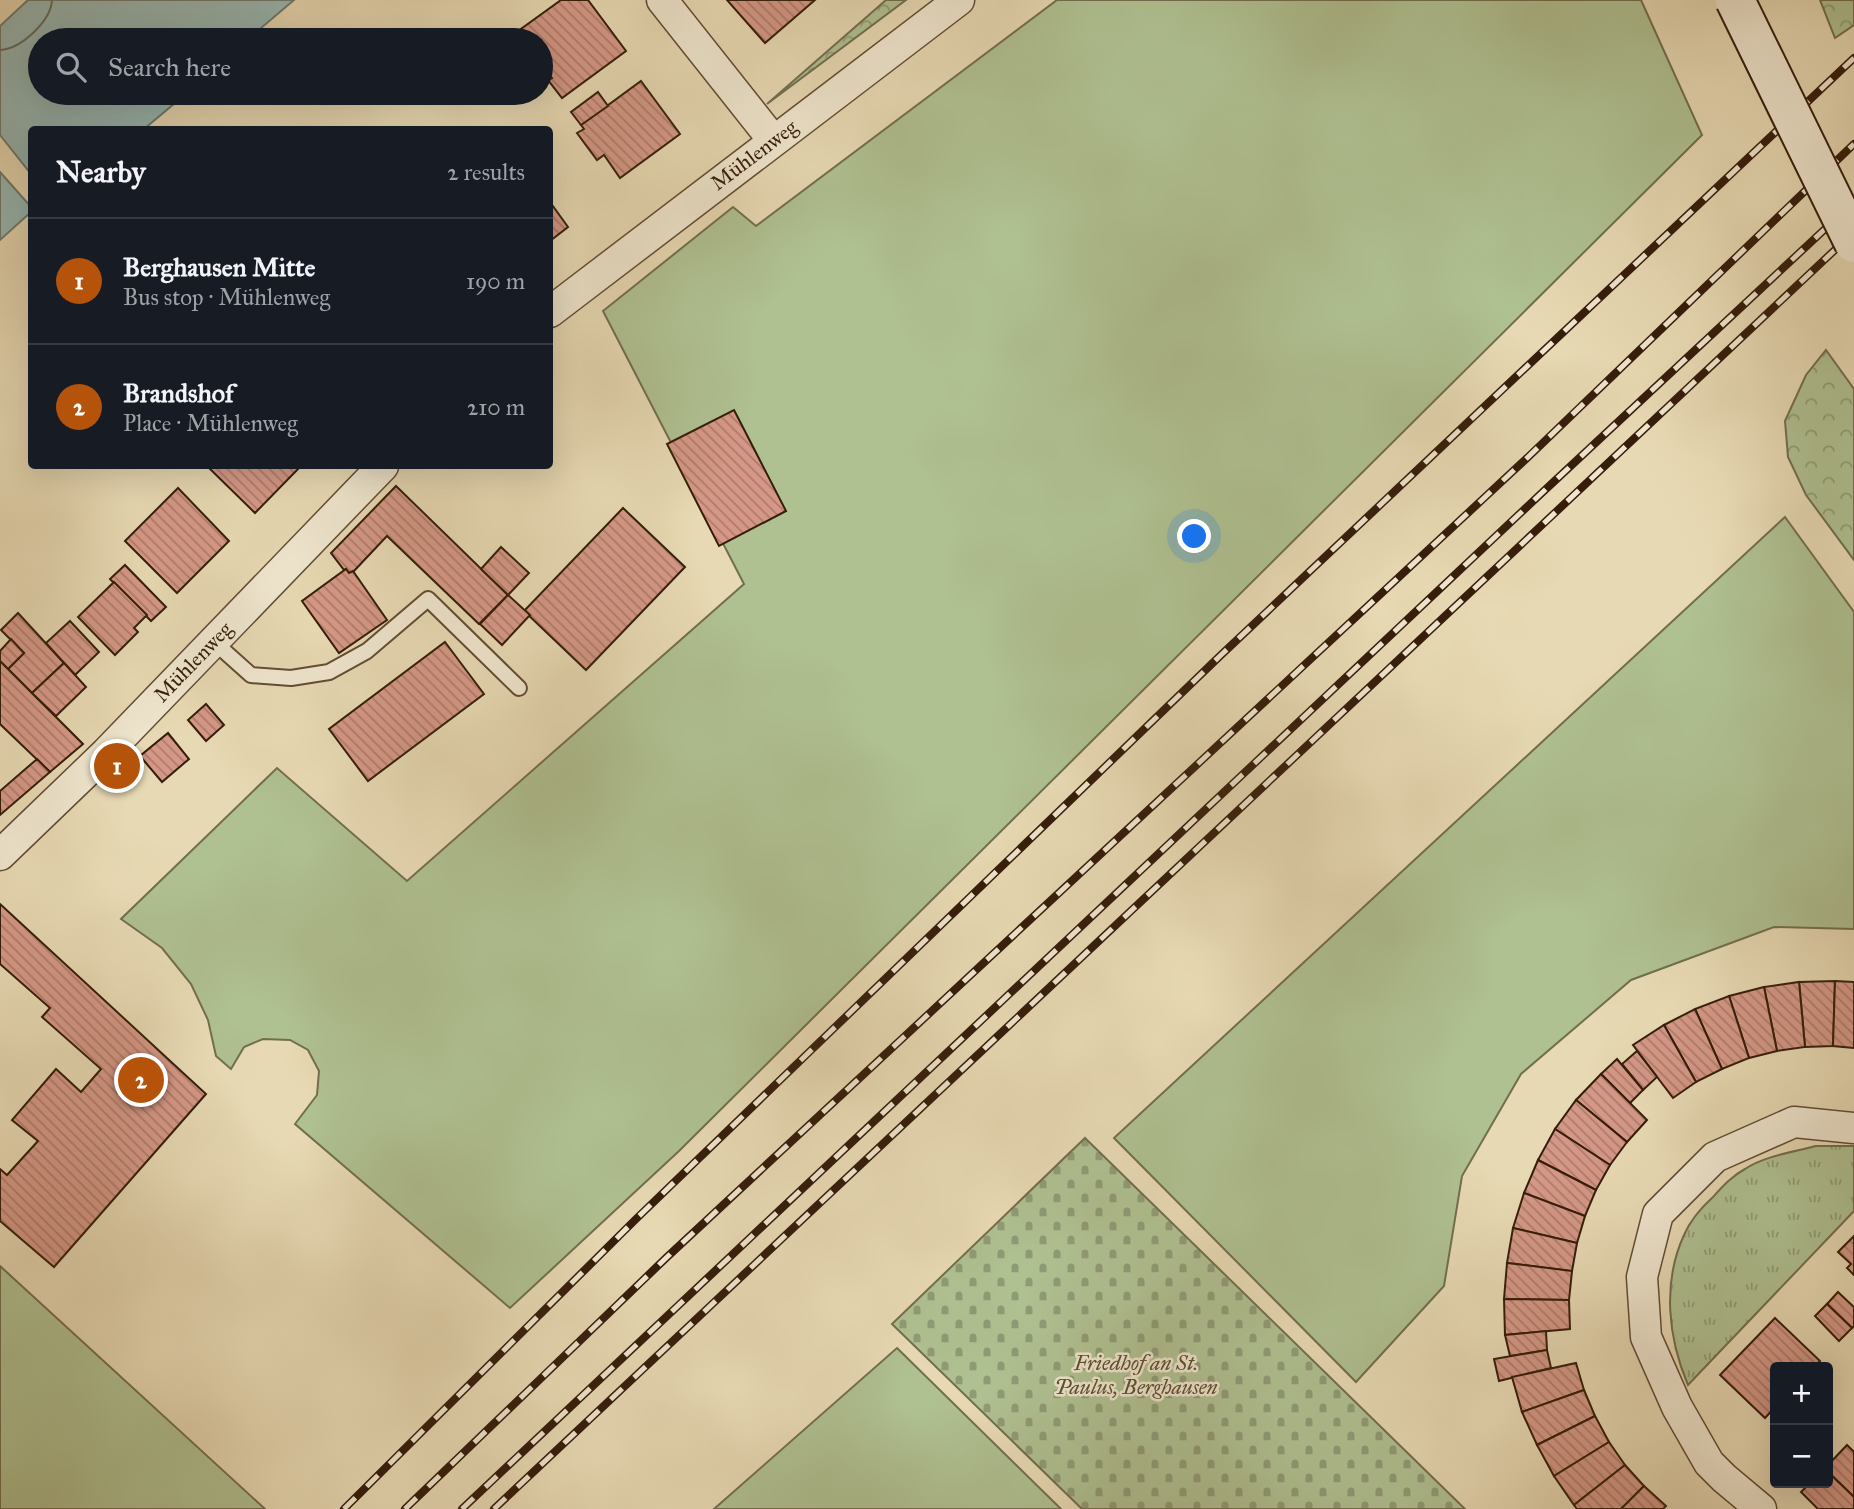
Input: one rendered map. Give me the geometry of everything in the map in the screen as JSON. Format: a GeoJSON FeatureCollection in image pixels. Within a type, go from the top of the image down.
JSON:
{"type":"FeatureCollection","features":[{"type":"Feature","properties":{"kind":"main road"},"geometry":{"type":"LineString","coordinates":[[1735,0],[1854,243]]}},
{"type":"Feature","properties":{"kind":"street"},"geometry":{"type":"LineString","coordinates":[[662,0],[773,140]]}},
{"type":"Feature","properties":{"kind":"street","name":"Mühlenweg"},"geometry":{"type":"LineString","coordinates":[[553,310],[959,0]]}},
{"type":"Feature","properties":{"kind":"street","name":"Mühlenweg"},"geometry":{"type":"LineString","coordinates":[[0,855],[106,753],[380,469]]}},
{"type":"Feature","properties":{"kind":"street"},"geometry":{"type":"LineString","coordinates":[[1761,1509],[1709,1463],[1677,1407],[1646,1337],[1642,1277],[1658,1214],[1715,1157],[1794,1122],[1854,1128]]}},
{"type":"Feature","properties":{"kind":"lane"},"geometry":{"type":"LineString","coordinates":[[213,641],[251,675],[291,678],[330,672],[367,652],[428,599],[519,688]]}},
{"type":"Feature","properties":{"kind":"green space"},"geometry":{"type":"Polygon","coordinates":[[[886,0],[906,0],[767,104],[886,0]]]}},
{"type":"Feature","properties":{"kind":"green space"},"geometry":{"type":"Polygon","coordinates":[[[1057,0],[1641,0],[1702,135],[679,1151],[510,1308],[295,1124],[317,1095],[319,1071],[308,1050],[290,1040],[263,1039],[244,1047],[231,1069],[216,1056],[208,1020],[191,984],[162,948],[121,919],[277,768],[407,881],[744,584],[603,311],[733,207],[756,226],[1057,0]]]}},
{"type":"Feature","properties":{"kind":"green space"},"geometry":{"type":"Polygon","coordinates":[[[1820,0],[1854,0],[1854,25],[1835,38],[1820,0]]]}},
{"type":"Feature","properties":{"kind":"green space"},"geometry":{"type":"Polygon","coordinates":[[[1826,350],[1854,389],[1854,560],[1806,495],[1788,457],[1785,421],[1806,375],[1826,350]]]}},
{"type":"Feature","properties":{"kind":"green space"},"geometry":{"type":"Polygon","coordinates":[[[1785,517],[1854,612],[1854,929],[1774,927],[1631,980],[1521,1074],[1462,1176],[1444,1286],[1356,1382],[1114,1138],[1785,517]]]}},
{"type":"Feature","properties":{"kind":"green space","name":"Friedhof an St. Paulus, Berghausen"},"geometry":{"type":"Polygon","coordinates":[[[1085,1138],[1465,1509],[1082,1509],[892,1324],[1085,1138]]]}},
{"type":"Feature","properties":{"kind":"green space"},"geometry":{"type":"Polygon","coordinates":[[[1816,1146],[1854,1146],[1854,1211],[1688,1385],[1676,1348],[1670,1310],[1670,1291],[1677,1253],[1687,1230],[1705,1205],[1740,1172],[1770,1158],[1816,1146]]]}},
{"type":"Feature","properties":{"kind":"green space"},"geometry":{"type":"Polygon","coordinates":[[[0,1266],[265,1509],[0,1509],[0,1266]]]}},
{"type":"Feature","properties":{"kind":"green space"},"geometry":{"type":"Polygon","coordinates":[[[897,1348],[1061,1509],[714,1509],[897,1348]]]}},
{"type":"Feature","properties":{"kind":"water"},"geometry":{"type":"Polygon","coordinates":[[[28,0],[294,0],[261,28],[28,28],[28,105],[173,105],[148,126],[28,126],[28,170],[0,135],[0,26],[28,0]]]}},
{"type":"Feature","properties":{"kind":"water"},"geometry":{"type":"Polygon","coordinates":[[[0,172],[28,204],[28,215],[0,240],[0,172]]]}},
{"type":"Feature","properties":{"kind":"building"},"geometry":{"type":"Polygon","coordinates":[[[561,0],[588,0],[626,51],[562,98],[553,86],[553,28],[522,28],[561,0]]]}},
{"type":"Feature","properties":{"kind":"building"},"geometry":{"type":"Polygon","coordinates":[[[727,0],[815,0],[765,43],[727,0]]]}},
{"type":"Feature","properties":{"kind":"building"},"geometry":{"type":"Polygon","coordinates":[[[641,81],[680,134],[620,178],[604,155],[597,160],[577,133],[584,129],[581,125],[641,81]]]}},
{"type":"Feature","properties":{"kind":"building"},"geometry":{"type":"Polygon","coordinates":[[[598,92],[608,106],[581,125],[571,112],[598,92]]]}},
{"type":"Feature","properties":{"kind":"building"},"geometry":{"type":"Polygon","coordinates":[[[553,206],[568,227],[553,239],[553,206]]]}},
{"type":"Feature","properties":{"kind":"building"},"geometry":{"type":"Polygon","coordinates":[[[734,410],[786,511],[719,546],[667,444],[734,410]]]}},
{"type":"Feature","properties":{"kind":"building"},"geometry":{"type":"Polygon","coordinates":[[[210,469],[298,469],[255,513],[210,469]]]}},
{"type":"Feature","properties":{"kind":"building"},"geometry":{"type":"Polygon","coordinates":[[[396,486],[508,595],[479,624],[387,536],[353,572],[344,570],[331,553],[396,486]]]}},
{"type":"Feature","properties":{"kind":"building"},"geometry":{"type":"Polygon","coordinates":[[[178,488],[229,541],[177,593],[125,541],[178,488]]]}},
{"type":"Feature","properties":{"kind":"building"},"geometry":{"type":"Polygon","coordinates":[[[623,508],[685,567],[586,670],[524,611],[623,508]]]}},
{"type":"Feature","properties":{"kind":"building"},"geometry":{"type":"Polygon","coordinates":[[[501,547],[529,573],[508,595],[481,569],[501,547]]]}},
{"type":"Feature","properties":{"kind":"building"},"geometry":{"type":"Polygon","coordinates":[[[125,565],[166,607],[151,621],[110,579],[125,565]]]}},
{"type":"Feature","properties":{"kind":"building"},"geometry":{"type":"Polygon","coordinates":[[[346,569],[349,573],[353,571],[387,620],[339,653],[302,601],[346,569]]]}},
{"type":"Feature","properties":{"kind":"building"},"geometry":{"type":"Polygon","coordinates":[[[114,582],[147,615],[134,628],[138,632],[115,655],[78,617],[114,582]]]}},
{"type":"Feature","properties":{"kind":"building"},"geometry":{"type":"Polygon","coordinates":[[[508,595],[530,615],[502,645],[480,624],[508,595]]]}},
{"type":"Feature","properties":{"kind":"building"},"geometry":{"type":"Polygon","coordinates":[[[18,613],[64,663],[32,693],[8,669],[24,653],[1,630],[18,613]]]}},
{"type":"Feature","properties":{"kind":"building"},"geometry":{"type":"Polygon","coordinates":[[[70,621],[99,652],[75,675],[46,643],[70,621]]]}},
{"type":"Feature","properties":{"kind":"building"},"geometry":{"type":"Polygon","coordinates":[[[11,639],[24,653],[8,669],[0,661],[0,651],[11,639]]]}},
{"type":"Feature","properties":{"kind":"building"},"geometry":{"type":"Polygon","coordinates":[[[445,642],[484,694],[368,781],[329,729],[445,642]]]}},
{"type":"Feature","properties":{"kind":"building"},"geometry":{"type":"Polygon","coordinates":[[[0,661],[83,744],[50,772],[0,724],[0,661]]]}},
{"type":"Feature","properties":{"kind":"building"},"geometry":{"type":"Polygon","coordinates":[[[64,663],[86,687],[56,716],[32,693],[64,663]]]}},
{"type":"Feature","properties":{"kind":"building"},"geometry":{"type":"Polygon","coordinates":[[[206,704],[224,725],[206,741],[188,720],[206,704]]]}},
{"type":"Feature","properties":{"kind":"building"},"geometry":{"type":"Polygon","coordinates":[[[168,733],[189,759],[162,782],[140,756],[168,733]]]}},
{"type":"Feature","properties":{"kind":"building"},"geometry":{"type":"Polygon","coordinates":[[[37,759],[50,772],[0,815],[0,791],[37,759]]]}},
{"type":"Feature","properties":{"kind":"building"},"geometry":{"type":"Polygon","coordinates":[[[0,904],[206,1094],[54,1267],[0,1221],[0,1169],[7,1175],[38,1141],[12,1120],[56,1069],[81,1092],[101,1069],[42,1017],[50,1008],[0,964],[0,904]]]}},
{"type":"Feature","properties":{"kind":"building"},"geometry":{"type":"Polygon","coordinates":[[[1835,981],[1833,1046],[1805,1047],[1799,982],[1835,981]]]}},
{"type":"Feature","properties":{"kind":"building"},"geometry":{"type":"Polygon","coordinates":[[[1835,981],[1854,982],[1854,1048],[1833,1046],[1835,981]]]}},
{"type":"Feature","properties":{"kind":"building"},"geometry":{"type":"Polygon","coordinates":[[[1799,982],[1805,1047],[1777,1051],[1764,987],[1799,982]]]}},
{"type":"Feature","properties":{"kind":"building"},"geometry":{"type":"Polygon","coordinates":[[[1764,987],[1777,1051],[1749,1058],[1729,996],[1764,987]]]}},
{"type":"Feature","properties":{"kind":"building"},"geometry":{"type":"Polygon","coordinates":[[[1729,996],[1749,1058],[1722,1069],[1695,1009],[1729,996]]]}},
{"type":"Feature","properties":{"kind":"building"},"geometry":{"type":"Polygon","coordinates":[[[1695,1009],[1722,1069],[1696,1082],[1664,1025],[1695,1009]]]}},
{"type":"Feature","properties":{"kind":"building"},"geometry":{"type":"Polygon","coordinates":[[[1664,1025],[1696,1082],[1673,1098],[1633,1045],[1664,1025]]]}},
{"type":"Feature","properties":{"kind":"building"},"geometry":{"type":"Polygon","coordinates":[[[1637,1051],[1657,1077],[1643,1090],[1622,1064],[1637,1051]]]}},
{"type":"Feature","properties":{"kind":"building"},"geometry":{"type":"Polygon","coordinates":[[[1617,1059],[1643,1090],[1630,1103],[1601,1074],[1617,1059]]]}},
{"type":"Feature","properties":{"kind":"building"},"geometry":{"type":"Polygon","coordinates":[[[1601,1074],[1647,1120],[1627,1142],[1576,1100],[1601,1074]]]}},
{"type":"Feature","properties":{"kind":"building"},"geometry":{"type":"Polygon","coordinates":[[[1576,1100],[1627,1142],[1610,1165],[1555,1129],[1576,1100]]]}},
{"type":"Feature","properties":{"kind":"building"},"geometry":{"type":"Polygon","coordinates":[[[1555,1129],[1610,1165],[1596,1190],[1538,1160],[1555,1129]]]}},
{"type":"Feature","properties":{"kind":"building"},"geometry":{"type":"Polygon","coordinates":[[[1538,1160],[1596,1190],[1585,1216],[1524,1193],[1538,1160]]]}},
{"type":"Feature","properties":{"kind":"building"},"geometry":{"type":"Polygon","coordinates":[[[1524,1193],[1585,1216],[1577,1243],[1513,1228],[1524,1193]]]}},
{"type":"Feature","properties":{"kind":"building"},"geometry":{"type":"Polygon","coordinates":[[[1513,1228],[1577,1243],[1572,1271],[1507,1263],[1513,1228]]]}},
{"type":"Feature","properties":{"kind":"building"},"geometry":{"type":"Polygon","coordinates":[[[1854,1236],[1854,1275],[1847,1268],[1851,1264],[1838,1252],[1854,1236]]]}},
{"type":"Feature","properties":{"kind":"building"},"geometry":{"type":"Polygon","coordinates":[[[1507,1263],[1572,1271],[1569,1300],[1504,1299],[1507,1263]]]}},
{"type":"Feature","properties":{"kind":"building"},"geometry":{"type":"Polygon","coordinates":[[[1838,1292],[1854,1307],[1852,1328],[1827,1304],[1838,1292]]]}},
{"type":"Feature","properties":{"kind":"building"},"geometry":{"type":"Polygon","coordinates":[[[1504,1299],[1569,1300],[1570,1329],[1505,1335],[1504,1299]]]}},
{"type":"Feature","properties":{"kind":"building"},"geometry":{"type":"Polygon","coordinates":[[[1827,1304],[1852,1328],[1839,1341],[1815,1316],[1827,1304]]]}},
{"type":"Feature","properties":{"kind":"building"},"geometry":{"type":"Polygon","coordinates":[[[1775,1318],[1820,1361],[1770,1362],[1770,1412],[1765,1418],[1720,1375],[1775,1318]]]}},
{"type":"Feature","properties":{"kind":"building"},"geometry":{"type":"Polygon","coordinates":[[[1546,1331],[1547,1350],[1510,1356],[1505,1335],[1546,1331]]]}},
{"type":"Feature","properties":{"kind":"building"},"geometry":{"type":"Polygon","coordinates":[[[1547,1350],[1551,1368],[1499,1381],[1494,1359],[1547,1350]]]}},
{"type":"Feature","properties":{"kind":"building"},"geometry":{"type":"Polygon","coordinates":[[[1576,1363],[1584,1390],[1522,1412],[1512,1377],[1576,1363]]]}},
{"type":"Feature","properties":{"kind":"building"},"geometry":{"type":"Polygon","coordinates":[[[1584,1390],[1595,1416],[1537,1445],[1522,1412],[1584,1390]]]}},
{"type":"Feature","properties":{"kind":"building"},"geometry":{"type":"Polygon","coordinates":[[[1595,1416],[1609,1442],[1554,1476],[1537,1445],[1595,1416]]]}},
{"type":"Feature","properties":{"kind":"building"},"geometry":{"type":"Polygon","coordinates":[[[1609,1442],[1625,1465],[1574,1505],[1554,1476],[1609,1442]]]}},
{"type":"Feature","properties":{"kind":"building"},"geometry":{"type":"Polygon","coordinates":[[[1847,1445],[1854,1452],[1854,1497],[1833,1477],[1833,1460],[1847,1445]]]}},
{"type":"Feature","properties":{"kind":"building"},"geometry":{"type":"Polygon","coordinates":[[[1625,1465],[1644,1486],[1621,1509],[1577,1509],[1574,1505],[1625,1465]]]}},
{"type":"Feature","properties":{"kind":"building"},"geometry":{"type":"Polygon","coordinates":[[[1833,1477],[1854,1497],[1854,1509],[1818,1509],[1801,1492],[1805,1488],[1833,1488],[1833,1477]]]}},
{"type":"Feature","properties":{"kind":"building"},"geometry":{"type":"Polygon","coordinates":[[[1644,1486],[1666,1506],[1663,1509],[1621,1509],[1644,1486]]]}},
{"type":"Feature","properties":{"kind":"railway"},"geometry":{"type":"LineString","coordinates":[[344,1509],[635,1220],[1221,655],[1854,58]]}},
{"type":"Feature","properties":{"kind":"railway"},"geometry":{"type":"LineString","coordinates":[[405,1509],[666,1258],[1526,459],[1854,144]]}},
{"type":"Feature","properties":{"kind":"railway"},"geometry":{"type":"LineString","coordinates":[[462,1509],[1854,202]]}},
{"type":"Feature","properties":{"kind":"railway"},"geometry":{"type":"LineString","coordinates":[[494,1509],[1854,232]]}},
{"type":"Feature","properties":{"kind":"place","name":"Berghausen Mitte"},"geometry":{"type":"Point","coordinates":[117,766]}},
{"type":"Feature","properties":{"kind":"place","name":"Brandshof"},"geometry":{"type":"Point","coordinates":[141,1080]}}]}
